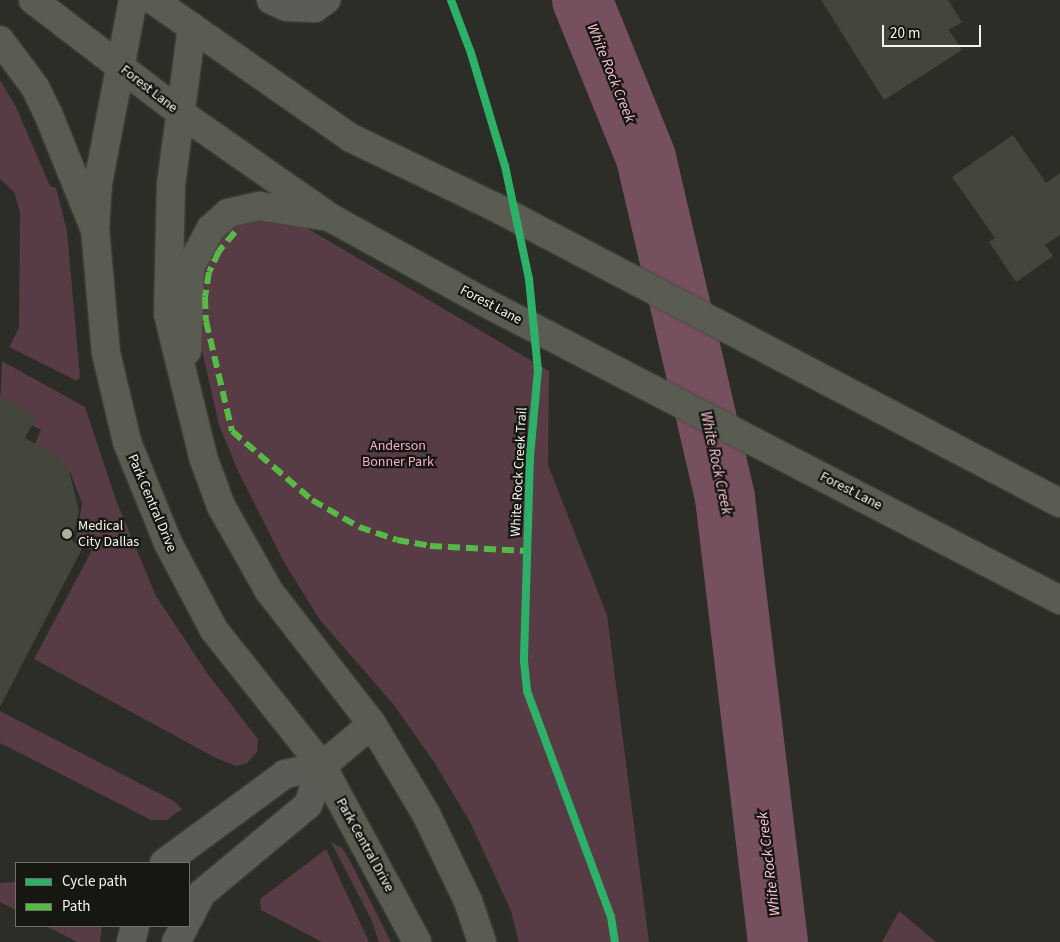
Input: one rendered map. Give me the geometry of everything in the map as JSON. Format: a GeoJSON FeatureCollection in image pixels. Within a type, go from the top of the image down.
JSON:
{"type":"FeatureCollection","features":[{"type":"Feature","properties":{"kind":"main road","name":"Forest Lane"},"geometry":{"type":"LineString","coordinates":[[33,0],[182,114],[331,218],[484,302],[1060,600]]}},
{"type":"Feature","properties":{"kind":"main road","name":"Park Central Drive"},"geometry":{"type":"LineString","coordinates":[[133,0],[98,183],[94,228],[110,370],[127,442],[168,544],[214,630],[322,766],[417,942]]}},
{"type":"Feature","properties":{"kind":"main road"},"geometry":{"type":"LineString","coordinates":[[153,0],[351,138],[493,206],[1060,503]]}},
{"type":"Feature","properties":{"kind":"main road"},"geometry":{"type":"LineString","coordinates":[[192,27],[182,114],[171,185],[168,314],[189,410],[221,506],[269,591],[372,724],[426,814],[468,901],[482,942]]}},
{"type":"Feature","properties":{"kind":"main road"},"geometry":{"type":"LineString","coordinates":[[0,40],[35,88],[46,109],[94,228]]}},
{"type":"Feature","properties":{"kind":"main road"},"geometry":{"type":"LineString","coordinates":[[189,410],[186,329],[190,267],[211,228],[228,213],[259,206],[331,218]]}},
{"type":"Feature","properties":{"kind":"main road"},"geometry":{"type":"LineString","coordinates":[[322,766],[372,724]]}},
{"type":"Feature","properties":{"kind":"lane"},"geometry":{"type":"LineString","coordinates":[[271,0],[287,8],[315,8],[326,0]]}},
{"type":"Feature","properties":{"kind":"lane"},"geometry":{"type":"LineString","coordinates":[[190,873],[285,774],[322,766]]}},
{"type":"Feature","properties":{"kind":"lane"},"geometry":{"type":"LineString","coordinates":[[190,876],[308,805],[322,766]]}},
{"type":"Feature","properties":{"kind":"lane"},"geometry":{"type":"LineString","coordinates":[[131,942],[135,927]]}},
{"type":"Feature","properties":{"kind":"lane"},"geometry":{"type":"LineString","coordinates":[[176,942],[184,927]]}},
{"type":"Feature","properties":{"kind":"green space"},"geometry":{"type":"Polygon","coordinates":[[[0,80],[16,107],[50,186],[56,188],[67,231],[80,377],[77,381],[9,347],[19,328],[20,212],[14,192],[0,179],[0,80]]]}},
{"type":"Feature","properties":{"kind":"green space","name":"Anderson Bonner Park"},"geometry":{"type":"Polygon","coordinates":[[[271,218],[295,221],[549,371],[548,465],[607,615],[649,942],[519,942],[511,911],[470,822],[434,762],[394,705],[320,620],[285,564],[238,471],[219,425],[196,324],[198,269],[221,234],[244,223],[271,218]]]}},
{"type":"Feature","properties":{"kind":"green space"},"geometry":{"type":"Polygon","coordinates":[[[2,361],[85,407],[116,500],[156,596],[207,673],[258,739],[257,752],[247,763],[236,766],[216,758],[34,659],[92,550],[76,540],[82,503],[70,472],[57,458],[34,446],[41,430],[0,409],[2,361]]]}},
{"type":"Feature","properties":{"kind":"green space"},"geometry":{"type":"Polygon","coordinates":[[[0,711],[174,801],[182,809],[167,820],[151,820],[0,743],[0,711]]]}},
{"type":"Feature","properties":{"kind":"green space"},"geometry":{"type":"Polygon","coordinates":[[[331,842],[342,848],[348,857],[391,942],[379,942],[371,919],[331,842]]]}},
{"type":"Feature","properties":{"kind":"green space"},"geometry":{"type":"Polygon","coordinates":[[[326,849],[369,942],[322,942],[261,910],[260,899],[326,849]]]}},
{"type":"Feature","properties":{"kind":"green space"},"geometry":{"type":"Polygon","coordinates":[[[15,882],[15,910],[0,902],[0,883],[15,882]]]}},
{"type":"Feature","properties":{"kind":"green space"},"geometry":{"type":"Polygon","coordinates":[[[899,911],[936,942],[882,942],[899,911]]]}},
{"type":"Feature","properties":{"kind":"green space"},"geometry":{"type":"Polygon","coordinates":[[[48,927],[102,927],[100,942],[77,942],[48,927]]]}},
{"type":"Feature","properties":{"kind":"building"},"geometry":{"type":"Polygon","coordinates":[[[821,0],[948,0],[962,22],[949,30],[962,50],[884,100],[821,0]]]}},
{"type":"Feature","properties":{"kind":"building"},"geometry":{"type":"Polygon","coordinates":[[[1013,135],[1046,183],[1060,173],[1060,235],[1045,245],[1053,256],[1016,282],[989,242],[995,238],[952,177],[1013,135]]]}},
{"type":"Feature","properties":{"kind":"building"},"geometry":{"type":"Polygon","coordinates":[[[0,396],[37,416],[25,438],[55,455],[69,471],[79,511],[72,541],[83,547],[0,707],[0,396]]]}},
{"type":"Feature","properties":{"kind":"waterway","name":"White Rock Creek"},"geometry":{"type":"LineString","coordinates":[[582,0],[646,158],[725,498],[778,942]]}},
{"type":"Feature","properties":{"kind":"marked path"},"geometry":{"type":"LineString","coordinates":[[235,232],[219,251],[209,272],[205,297],[206,321],[232,431],[312,500],[359,527],[397,540],[430,546],[527,551]]}},
{"type":"Feature","properties":{"kind":"cycle path","name":"White Rock Creek Trail"},"geometry":{"type":"LineString","coordinates":[[451,0],[471,53],[505,166],[529,279],[538,370],[530,456],[524,661],[527,691],[611,917],[615,942]]}},
{"type":"Feature","properties":{"kind":"place","name":"Medical City Dallas"},"geometry":{"type":"Point","coordinates":[67,534]}}]}
